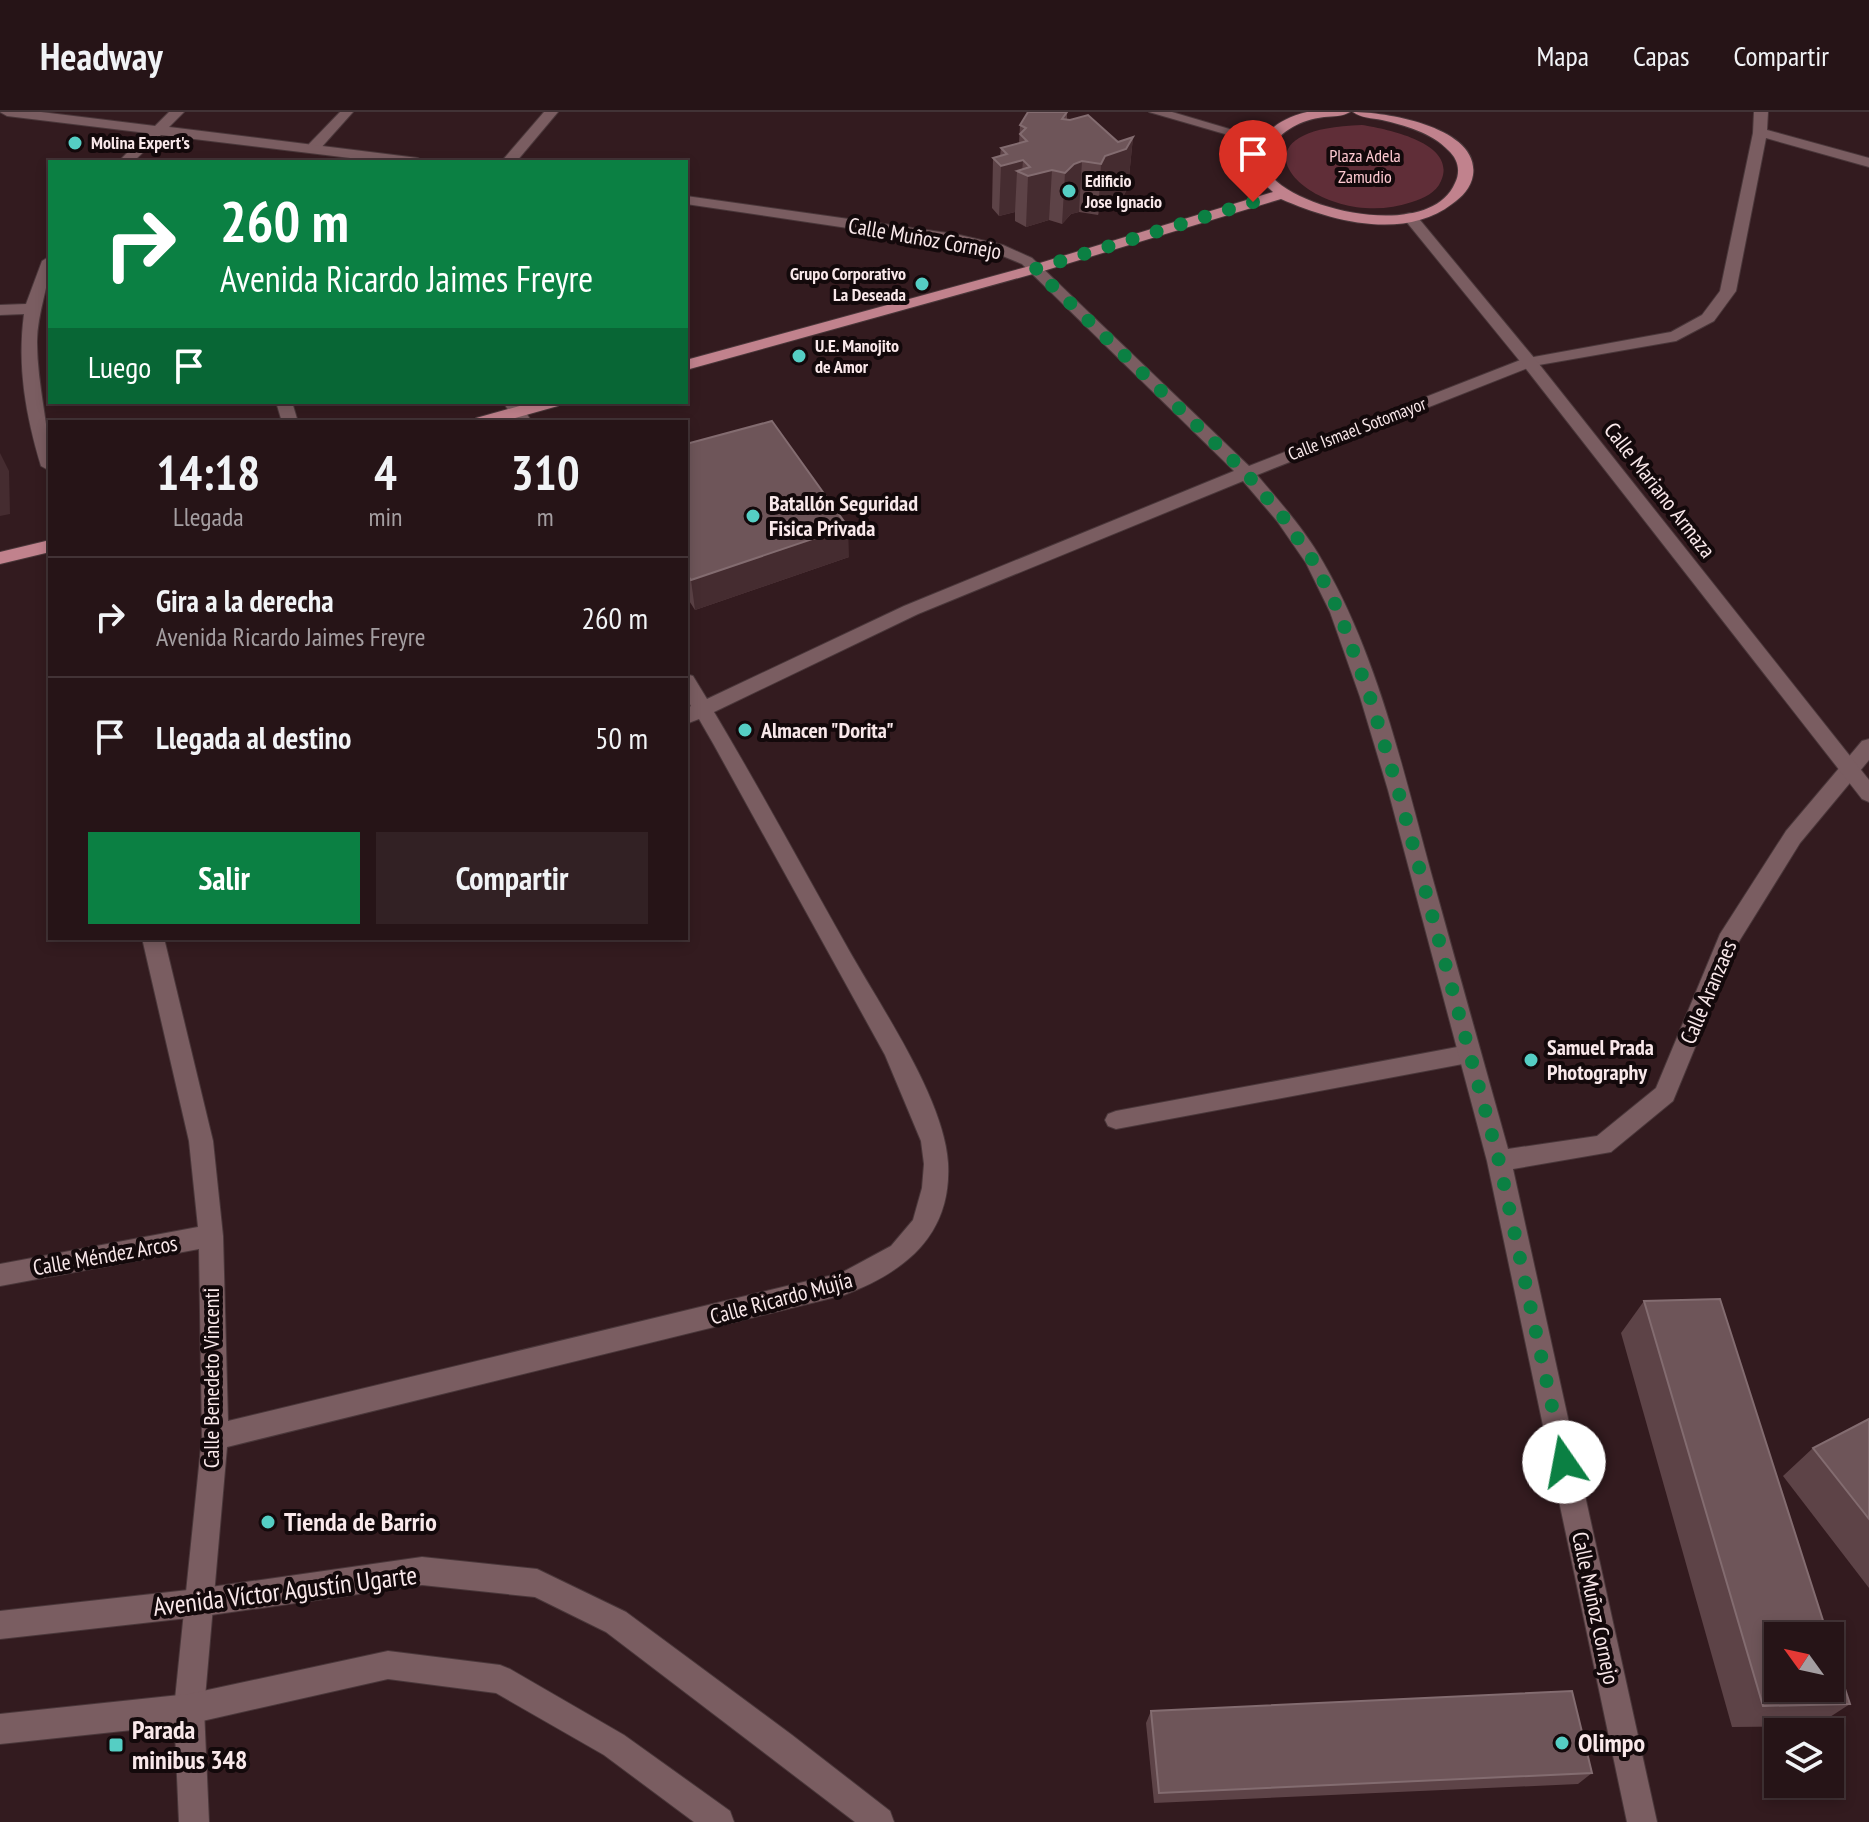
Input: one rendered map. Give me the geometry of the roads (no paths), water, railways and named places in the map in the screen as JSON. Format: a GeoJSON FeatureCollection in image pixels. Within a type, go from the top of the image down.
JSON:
{"type":"FeatureCollection","features":[{"type":"Feature","properties":{"kind":"main road"},"geometry":{"type":"LineString","coordinates":[[1343,112],[1304,114],[1281,126],[1263,141],[1257,158],[1263,176],[1281,194],[1307,208],[1340,217],[1376,220],[1410,217],[1437,209],[1456,196],[1466,181],[1465,164],[1454,148],[1415,117],[1360,112]]}},
{"type":"Feature","properties":{"kind":"main road"},"geometry":{"type":"LineString","coordinates":[[688,364],[1035,269],[1281,194]]}},
{"type":"Feature","properties":{"kind":"main road"},"geometry":{"type":"LineString","coordinates":[[489,420],[545,404]]}},
{"type":"Feature","properties":{"kind":"main road"},"geometry":{"type":"LineString","coordinates":[[0,558],[48,546]]}},
{"type":"Feature","properties":{"kind":"street"},"geometry":{"type":"LineString","coordinates":[[7,112],[404,160]]}},
{"type":"Feature","properties":{"kind":"street"},"geometry":{"type":"LineString","coordinates":[[127,160],[177,112]]}},
{"type":"Feature","properties":{"kind":"street"},"geometry":{"type":"LineString","coordinates":[[510,160],[551,112]]}},
{"type":"Feature","properties":{"kind":"street"},"geometry":{"type":"LineString","coordinates":[[1156,112],[1263,141]]}},
{"type":"Feature","properties":{"kind":"street","name":"Calle Ismael Sotomayor"},"geometry":{"type":"LineString","coordinates":[[695,713],[911,610],[1529,362],[1676,336],[1708,318],[1728,291],[1760,133],[1761,112]]}},
{"type":"Feature","properties":{"kind":"street"},"geometry":{"type":"LineString","coordinates":[[1760,133],[1869,163]]}},
{"type":"Feature","properties":{"kind":"street","name":"Calle Muñoz Cornejo"},"geometry":{"type":"LineString","coordinates":[[688,200],[955,239],[1015,254],[1035,269],[1246,473],[1283,517],[1314,562],[1339,612],[1370,697],[1499,1161],[1642,1822]]}},
{"type":"Feature","properties":{"kind":"street","name":"Calle Mariano Armaza"},"geometry":{"type":"LineString","coordinates":[[1410,217],[1529,362],[1869,794]]}},
{"type":"Feature","properties":{"kind":"street"},"geometry":{"type":"LineString","coordinates":[[48,266],[31,309],[30,366],[41,441],[48,460]]}},
{"type":"Feature","properties":{"kind":"street"},"geometry":{"type":"LineString","coordinates":[[0,310],[31,309]]}},
{"type":"Feature","properties":{"kind":"street","name":"Calle Ricardo Mujía"},"geometry":{"type":"LineString","coordinates":[[215,1437],[844,1284],[876,1271],[906,1251],[921,1228],[933,1199],[936,1161],[930,1127],[893,1051],[695,713],[688,688]]}},
{"type":"Feature","properties":{"kind":"street","name":"Calle Aranzaes"},"geometry":{"type":"LineString","coordinates":[[1499,1161],[1603,1145],[1665,1094],[1728,940],[1793,837],[1869,746]]}},
{"type":"Feature","properties":{"kind":"street","name":"Calle Benedeto Vincenti"},"geometry":{"type":"LineString","coordinates":[[153,940],[201,1141],[211,1236],[215,1437],[189,1709],[194,1822]]}},
{"type":"Feature","properties":{"kind":"street","name":"Calle Méndez Arcos"},"geometry":{"type":"LineString","coordinates":[[0,1275],[211,1236]]}},
{"type":"Feature","properties":{"kind":"street","name":"Avenida Víctor Agustín Ugarte"},"geometry":{"type":"LineString","coordinates":[[0,1625],[197,1603],[422,1571],[537,1583],[616,1622],[782,1745],[879,1822]]}},
{"type":"Feature","properties":{"kind":"street"},"geometry":{"type":"LineString","coordinates":[[0,1729],[189,1709],[388,1665],[500,1679],[614,1745],[719,1822]]}},
{"type":"Feature","properties":{"kind":"lane"},"geometry":{"type":"LineString","coordinates":[[314,147],[347,112]]}},
{"type":"Feature","properties":{"kind":"lane"},"geometry":{"type":"LineString","coordinates":[[1116,1120],[1468,1054]]}},
{"type":"Feature","properties":{"kind":"place","name":"Molina Expert's"},"geometry":{"type":"Point","coordinates":[75,143]}},
{"type":"Feature","properties":{"kind":"place","name":"Edificio Jose Ignacio"},"geometry":{"type":"Point","coordinates":[1069,191]}},
{"type":"Feature","properties":{"kind":"place","name":"Grupo Corporativo La Deseada"},"geometry":{"type":"Point","coordinates":[922,284]}},
{"type":"Feature","properties":{"kind":"place","name":"U.E. Manojito de Amor"},"geometry":{"type":"Point","coordinates":[799,356]}},
{"type":"Feature","properties":{"kind":"place","name":"Batallón Seguridad Fisica Privada"},"geometry":{"type":"Point","coordinates":[753,516]}},
{"type":"Feature","properties":{"kind":"place","name":"Almacen \"Dorita\""},"geometry":{"type":"Point","coordinates":[745,730]}},
{"type":"Feature","properties":{"kind":"place","name":"Samuel Prada Photography"},"geometry":{"type":"Point","coordinates":[1531,1060]}},
{"type":"Feature","properties":{"kind":"place","name":"Tienda de Barrio"},"geometry":{"type":"Point","coordinates":[268,1522]}},
{"type":"Feature","properties":{"kind":"place","name":"Olimpo"},"geometry":{"type":"Point","coordinates":[1562,1743]}},
{"type":"Feature","properties":{"kind":"place","name":"Parada minibus 348"},"geometry":{"type":"Point","coordinates":[116,1745]}},
{"type":"Feature","properties":{"kind":"park label","name":"Plaza Adela Zamudio"},"geometry":{"type":"Point","coordinates":[1365,166]}}]}
